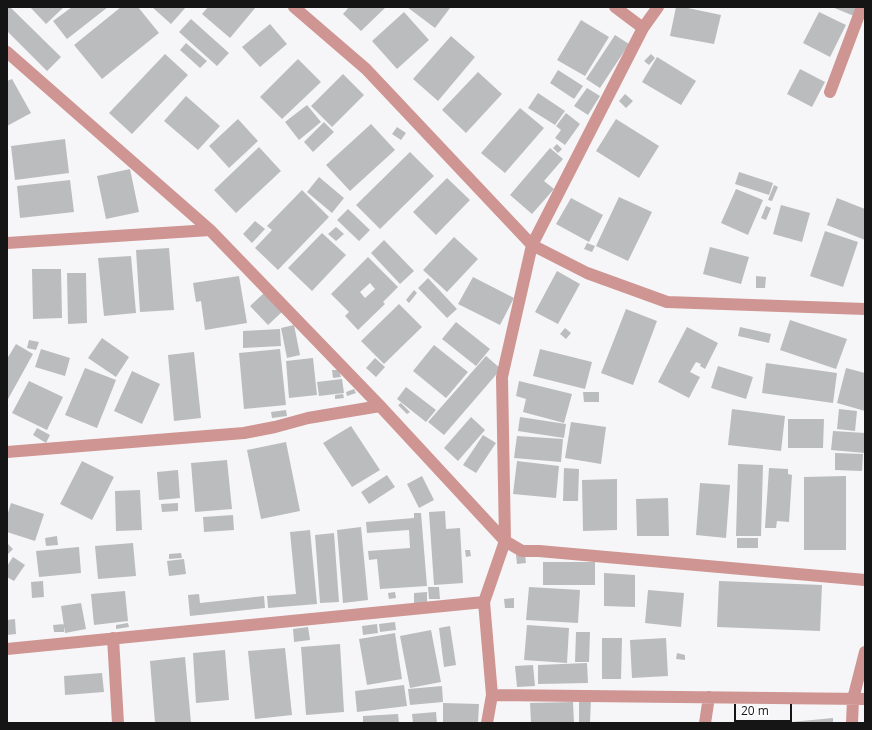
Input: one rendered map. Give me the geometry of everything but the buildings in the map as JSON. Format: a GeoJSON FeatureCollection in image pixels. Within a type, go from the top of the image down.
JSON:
{"type":"FeatureCollection","features":[{"type":"Feature","properties":{"kind":"street"},"geometry":{"type":"LineString","coordinates":[[294,7],[366,68],[532,246],[587,273],[667,302],[865,309]]}},
{"type":"Feature","properties":{"kind":"street"},"geometry":{"type":"LineString","coordinates":[[615,7],[643,28]]}},
{"type":"Feature","properties":{"kind":"street"},"geometry":{"type":"LineString","coordinates":[[488,723],[492,695],[484,602],[505,541],[502,378],[532,246],[643,28],[658,7]]}},
{"type":"Feature","properties":{"kind":"street"},"geometry":{"type":"LineString","coordinates":[[830,92],[862,7]]}},
{"type":"Feature","properties":{"kind":"street"},"geometry":{"type":"LineString","coordinates":[[7,52],[210,230],[380,406],[505,541],[522,551],[539,551],[865,580]]}},
{"type":"Feature","properties":{"kind":"street"},"geometry":{"type":"LineString","coordinates":[[7,243],[210,230]]}},
{"type":"Feature","properties":{"kind":"street"},"geometry":{"type":"LineString","coordinates":[[7,452],[244,433],[275,427],[308,418],[380,406]]}},
{"type":"Feature","properties":{"kind":"street"},"geometry":{"type":"LineString","coordinates":[[7,649],[484,602]]}},
{"type":"Feature","properties":{"kind":"street"},"geometry":{"type":"LineString","coordinates":[[113,638],[118,723]]}},
{"type":"Feature","properties":{"kind":"street"},"geometry":{"type":"LineString","coordinates":[[852,723],[859,699],[865,652]]}},
{"type":"Feature","properties":{"kind":"street"},"geometry":{"type":"LineString","coordinates":[[492,695],[859,699]]}},
{"type":"Feature","properties":{"kind":"street"},"geometry":{"type":"LineString","coordinates":[[705,723],[709,697]]}}]}
